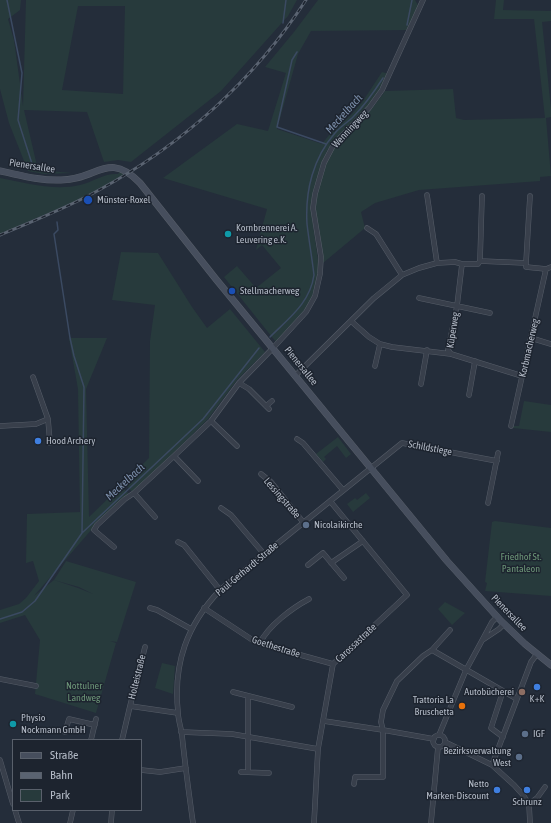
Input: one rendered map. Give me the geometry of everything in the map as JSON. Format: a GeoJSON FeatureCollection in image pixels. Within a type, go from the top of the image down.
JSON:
{"type":"FeatureCollection","features":[{"type":"Feature","properties":{"kind":"main road","name":"Pienersallee"},"geometry":{"type":"LineString","coordinates":[[0,171],[43,179],[62,180],[80,177],[112,167],[129,173],[140,183],[215,278],[447,561],[497,617],[551,665]]}},
{"type":"Feature","properties":{"kind":"street","name":"Wenningweg"},"geometry":{"type":"LineString","coordinates":[[114,547],[94,530],[97,525],[125,499],[134,493],[211,421],[239,383],[306,312],[315,296],[321,266],[314,208],[314,194],[324,163],[334,144],[369,108],[382,90],[424,0]]}},
{"type":"Feature","properties":{"kind":"street"},"geometry":{"type":"LineString","coordinates":[[427,195],[437,263]]}},
{"type":"Feature","properties":{"kind":"street"},"geometry":{"type":"LineString","coordinates":[[480,262],[482,196]]}},
{"type":"Feature","properties":{"kind":"street"},"geometry":{"type":"LineString","coordinates":[[530,196],[526,267],[548,268]]}},
{"type":"Feature","properties":{"kind":"street"},"geometry":{"type":"LineString","coordinates":[[367,228],[376,234],[402,275]]}},
{"type":"Feature","properties":{"kind":"street"},"geometry":{"type":"LineString","coordinates":[[295,376],[374,298],[402,275],[437,263],[526,263]]}},
{"type":"Feature","properties":{"kind":"street","name":"Küperweg"},"geometry":{"type":"LineString","coordinates":[[451,354],[448,350],[457,306],[462,264]]}},
{"type":"Feature","properties":{"kind":"street","name":"Korbmacherweg"},"geometry":{"type":"LineString","coordinates":[[511,426],[548,268]]}},
{"type":"Feature","properties":{"kind":"street","name":"Küperweg"},"geometry":{"type":"LineString","coordinates":[[419,298],[490,312]]}},
{"type":"Feature","properties":{"kind":"street"},"geometry":{"type":"LineString","coordinates":[[351,321],[369,337],[380,344],[392,347],[451,354],[522,376]]}},
{"type":"Feature","properties":{"kind":"street"},"geometry":{"type":"LineString","coordinates":[[531,338],[551,344]]}},
{"type":"Feature","properties":{"kind":"street"},"geometry":{"type":"LineString","coordinates":[[375,366],[380,344]]}},
{"type":"Feature","properties":{"kind":"street"},"geometry":{"type":"LineString","coordinates":[[421,384],[427,350]]}},
{"type":"Feature","properties":{"kind":"street"},"geometry":{"type":"LineString","coordinates":[[469,395],[475,361]]}},
{"type":"Feature","properties":{"kind":"street"},"geometry":{"type":"LineString","coordinates":[[33,377],[48,419],[50,443]]}},
{"type":"Feature","properties":{"kind":"street"},"geometry":{"type":"LineString","coordinates":[[239,383],[249,389],[268,408],[272,401]]}},
{"type":"Feature","properties":{"kind":"street"},"geometry":{"type":"LineString","coordinates":[[0,426],[36,424],[48,419]]}},
{"type":"Feature","properties":{"kind":"street"},"geometry":{"type":"LineString","coordinates":[[211,421],[237,446]]}},
{"type":"Feature","properties":{"kind":"street"},"geometry":{"type":"LineString","coordinates":[[297,439],[304,443],[343,490]]}},
{"type":"Feature","properties":{"kind":"street","name":"Schildstiege"},"geometry":{"type":"LineString","coordinates":[[370,467],[402,443],[497,461]]}},
{"type":"Feature","properties":{"kind":"street"},"geometry":{"type":"LineString","coordinates":[[488,503],[498,453]]}},
{"type":"Feature","properties":{"kind":"street"},"geometry":{"type":"LineString","coordinates":[[174,456],[198,481]]}},
{"type":"Feature","properties":{"kind":"street","name":"Paul-Gerhardt-Straße"},"geometry":{"type":"LineString","coordinates":[[193,823],[176,691],[184,648],[191,629],[204,608],[220,590],[370,467]]}},
{"type":"Feature","properties":{"kind":"street","name":"Lessingstraße"},"geometry":{"type":"LineString","coordinates":[[261,474],[271,482],[304,522]]}},
{"type":"Feature","properties":{"kind":"street"},"geometry":{"type":"LineString","coordinates":[[134,493],[155,517]]}},
{"type":"Feature","properties":{"kind":"street","name":"Carossastraße"},"geometry":{"type":"LineString","coordinates":[[314,823],[318,749],[324,722],[333,664],[407,595],[330,501]]}},
{"type":"Feature","properties":{"kind":"street"},"geometry":{"type":"LineString","coordinates":[[221,508],[230,515],[264,554]]}},
{"type":"Feature","properties":{"kind":"street"},"geometry":{"type":"LineString","coordinates":[[332,563],[363,541]]}},
{"type":"Feature","properties":{"kind":"street"},"geometry":{"type":"LineString","coordinates":[[178,542],[184,545],[220,590]]}},
{"type":"Feature","properties":{"kind":"street"},"geometry":{"type":"LineString","coordinates":[[308,565],[323,553],[344,578]]}},
{"type":"Feature","properties":{"kind":"street"},"geometry":{"type":"LineString","coordinates":[[260,643],[263,636],[277,622],[309,599]]}},
{"type":"Feature","properties":{"kind":"street"},"geometry":{"type":"LineString","coordinates":[[150,608],[157,610],[191,629]]}},
{"type":"Feature","properties":{"kind":"street","name":"Goethestraße"},"geometry":{"type":"LineString","coordinates":[[204,608],[246,637],[260,643],[333,664]]}},
{"type":"Feature","properties":{"kind":"street"},"geometry":{"type":"LineString","coordinates":[[434,739],[439,735],[466,670],[492,622],[497,617]]}},
{"type":"Feature","properties":{"kind":"street"},"geometry":{"type":"LineString","coordinates":[[483,640],[499,630],[504,624]]}},
{"type":"Feature","properties":{"kind":"street"},"geometry":{"type":"LineString","coordinates":[[354,784],[355,777],[383,777],[383,730],[381,722],[383,710],[397,681],[423,656],[432,650],[450,630]]}},
{"type":"Feature","properties":{"kind":"street","name":"Holteistraße"},"geometry":{"type":"LineString","coordinates":[[122,739],[145,647]]}},
{"type":"Feature","properties":{"kind":"street"},"geometry":{"type":"LineString","coordinates":[[432,650],[516,699]]}},
{"type":"Feature","properties":{"kind":"street"},"geometry":{"type":"LineString","coordinates":[[492,766],[516,699],[531,662],[537,654]]}},
{"type":"Feature","properties":{"kind":"street"},"geometry":{"type":"LineString","coordinates":[[0,679],[36,686]]}},
{"type":"Feature","properties":{"kind":"street"},"geometry":{"type":"LineString","coordinates":[[502,737],[491,728],[504,691]]}},
{"type":"Feature","properties":{"kind":"street"},"geometry":{"type":"LineString","coordinates":[[233,692],[292,707]]}},
{"type":"Feature","properties":{"kind":"street"},"geometry":{"type":"LineString","coordinates":[[248,696],[248,772]]}},
{"type":"Feature","properties":{"kind":"street","name":"Holteistraße"},"geometry":{"type":"LineString","coordinates":[[130,706],[178,713]]}},
{"type":"Feature","properties":{"kind":"street"},"geometry":{"type":"LineString","coordinates":[[65,732],[69,719],[95,725]]}},
{"type":"Feature","properties":{"kind":"street"},"geometry":{"type":"LineString","coordinates":[[91,739],[96,719]]}},
{"type":"Feature","properties":{"kind":"street"},"geometry":{"type":"LineString","coordinates":[[324,722],[434,739]]}},
{"type":"Feature","properties":{"kind":"street"},"geometry":{"type":"LineString","coordinates":[[181,732],[232,734],[318,749]]}},
{"type":"Feature","properties":{"kind":"street"},"geometry":{"type":"LineString","coordinates":[[439,735],[444,737],[445,742],[492,766],[514,785],[523,794],[529,804],[530,823]]}},
{"type":"Feature","properties":{"kind":"street"},"geometry":{"type":"LineString","coordinates":[[434,739],[434,744],[438,747]]}},
{"type":"Feature","properties":{"kind":"street"},"geometry":{"type":"LineString","coordinates":[[438,747],[442,746],[445,742]]}},
{"type":"Feature","properties":{"kind":"street"},"geometry":{"type":"LineString","coordinates":[[431,823],[438,747]]}},
{"type":"Feature","properties":{"kind":"street"},"geometry":{"type":"LineString","coordinates":[[0,760],[12,801]]}},
{"type":"Feature","properties":{"kind":"street"},"geometry":{"type":"LineString","coordinates":[[142,770],[160,772],[186,768]]}},
{"type":"Feature","properties":{"kind":"street"},"geometry":{"type":"LineString","coordinates":[[241,772],[269,773]]}},
{"type":"Feature","properties":{"kind":"street"},"geometry":{"type":"LineString","coordinates":[[529,804],[537,798],[545,787]]}},
{"type":"Feature","properties":{"kind":"street"},"geometry":{"type":"LineString","coordinates":[[15,811],[19,823]]}},
{"type":"Feature","properties":{"kind":"street"},"geometry":{"type":"LineString","coordinates":[[70,823],[73,811]]}},
{"type":"Feature","properties":{"kind":"street"},"geometry":{"type":"LineString","coordinates":[[111,823],[112,811]]}},
{"type":"Feature","properties":{"kind":"green space"},"geometry":{"type":"Polygon","coordinates":[[[0,0],[21,0],[20,10],[8,19],[14,40],[23,106],[26,0],[297,0],[288,16],[221,91],[131,162],[118,160],[104,162],[87,112],[24,110],[38,170],[72,173],[44,174],[28,171],[9,123],[0,89],[0,0]],[[78,6],[62,90],[123,94],[125,6],[78,6]]]}},
{"type":"Feature","properties":{"kind":"green space"},"geometry":{"type":"Polygon","coordinates":[[[318,0],[415,0],[419,7],[409,30],[311,31],[298,54],[277,129],[322,144],[333,130],[351,115],[363,101],[382,72],[389,74],[372,102],[333,143],[322,162],[313,193],[312,208],[319,267],[317,283],[309,304],[276,342],[224,277],[237,266],[256,288],[281,268],[262,245],[256,250],[267,209],[163,178],[237,124],[268,131],[286,73],[265,67],[318,0]]]}},
{"type":"Feature","properties":{"kind":"green space"},"geometry":{"type":"Polygon","coordinates":[[[496,0],[504,0],[503,10],[551,11],[551,21],[542,22],[551,109],[551,117],[546,118],[551,176],[540,177],[540,181],[419,190],[375,203],[361,212],[365,228],[323,263],[317,232],[316,217],[318,185],[322,170],[338,143],[369,112],[385,91],[453,89],[456,118],[464,120],[545,118],[534,19],[494,19],[496,0]]]}},
{"type":"Feature","properties":{"kind":"green space"},"geometry":{"type":"Polygon","coordinates":[[[120,171],[126,174],[76,201],[0,234],[0,178],[40,186],[70,187],[85,184],[103,176],[118,174],[120,171]]]}},
{"type":"Feature","properties":{"kind":"green space"},"geometry":{"type":"Polygon","coordinates":[[[121,252],[158,253],[207,328],[230,309],[265,352],[237,380],[208,419],[133,493],[124,483],[149,458],[150,341],[155,305],[112,300],[121,252]]]}},
{"type":"Feature","properties":{"kind":"green space","name":"Nottulner Landweg"},"geometry":{"type":"Polygon","coordinates":[[[69,338],[107,338],[86,389],[89,517],[121,486],[129,494],[99,521],[34,596],[54,580],[66,561],[136,582],[117,642],[110,641],[116,643],[96,713],[35,694],[40,640],[25,615],[0,623],[0,610],[19,604],[26,598],[39,581],[33,561],[26,563],[27,514],[80,512],[78,389],[69,338]],[[54,580],[78,588],[93,594],[79,587],[54,580]]]}},
{"type":"Feature","properties":{"kind":"green space"},"geometry":{"type":"Polygon","coordinates":[[[524,401],[551,405],[551,432],[513,428],[513,426],[519,426],[524,401]]]}},
{"type":"Feature","properties":{"kind":"green space"},"geometry":{"type":"Polygon","coordinates":[[[338,437],[351,454],[346,458],[337,446],[324,457],[326,459],[323,462],[316,454],[338,437]]]}},
{"type":"Feature","properties":{"kind":"green space"},"geometry":{"type":"Polygon","coordinates":[[[366,493],[370,498],[353,512],[347,504],[355,498],[357,500],[366,493]]]}},
{"type":"Feature","properties":{"kind":"green space","name":"Friedhof St. Pantaleon"},"geometry":{"type":"Polygon","coordinates":[[[495,521],[551,528],[551,596],[485,591],[492,522],[495,521]]]}},
{"type":"Feature","properties":{"kind":"green space"},"geometry":{"type":"Polygon","coordinates":[[[445,602],[465,613],[452,625],[438,609],[445,602]]]}},
{"type":"Feature","properties":{"kind":"green space"},"geometry":{"type":"Polygon","coordinates":[[[162,663],[175,666],[173,694],[155,688],[162,663]]]}},
{"type":"Feature","properties":{"kind":"waterway"},"geometry":{"type":"LineString","coordinates":[[7,0],[22,73],[18,120],[34,170]]}},
{"type":"Feature","properties":{"kind":"waterway"},"geometry":{"type":"LineString","coordinates":[[283,23],[286,0]]}},
{"type":"Feature","properties":{"kind":"waterway","name":"Meckelbach"},"geometry":{"type":"LineString","coordinates":[[407,25],[412,0]]}},
{"type":"Feature","properties":{"kind":"waterway"},"geometry":{"type":"LineString","coordinates":[[297,52],[292,60],[277,127],[326,144]]}},
{"type":"Feature","properties":{"kind":"waterway","name":"Meckelbach"},"geometry":{"type":"LineString","coordinates":[[270,337],[298,309],[312,285],[314,275],[307,224],[307,199],[316,164],[327,143],[361,108],[383,78]]}},
{"type":"Feature","properties":{"kind":"waterway"},"geometry":{"type":"LineString","coordinates":[[57,222],[58,230],[54,234],[70,338],[84,387],[82,533]]}},
{"type":"Feature","properties":{"kind":"waterway","name":"Meckelbach"},"geometry":{"type":"LineString","coordinates":[[0,619],[22,612],[35,601],[82,533],[203,419],[259,348]]}},
{"type":"Feature","properties":{"kind":"railway"},"geometry":{"type":"LineString","coordinates":[[0,235],[87,197],[130,172],[188,131],[240,83],[264,57],[306,0]]}},
{"type":"Feature","properties":{"kind":"place","name":"Münster-Roxel"},"geometry":{"type":"Point","coordinates":[88,200]}},
{"type":"Feature","properties":{"kind":"place","name":"Kornbrennerei A. Leuvering e.K."},"geometry":{"type":"Point","coordinates":[228,234]}},
{"type":"Feature","properties":{"kind":"place","name":"Stellmacherweg"},"geometry":{"type":"Point","coordinates":[232,291]}},
{"type":"Feature","properties":{"kind":"place","name":"Hood Archery"},"geometry":{"type":"Point","coordinates":[38,441]}},
{"type":"Feature","properties":{"kind":"place","name":"Nicolaikirche"},"geometry":{"type":"Point","coordinates":[306,525]}},
{"type":"Feature","properties":{"kind":"place","name":"K+K"},"geometry":{"type":"Point","coordinates":[537,687]}},
{"type":"Feature","properties":{"kind":"place","name":"Autobücherei"},"geometry":{"type":"Point","coordinates":[522,692]}},
{"type":"Feature","properties":{"kind":"place","name":"Trattoria La Bruschetta"},"geometry":{"type":"Point","coordinates":[462,706]}},
{"type":"Feature","properties":{"kind":"place","name":"Physio Nockmann GmbH"},"geometry":{"type":"Point","coordinates":[13,724]}},
{"type":"Feature","properties":{"kind":"place","name":"IGF"},"geometry":{"type":"Point","coordinates":[525,734]}},
{"type":"Feature","properties":{"kind":"place","name":"Bezirksverwaltung West"},"geometry":{"type":"Point","coordinates":[519,757]}},
{"type":"Feature","properties":{"kind":"place","name":"Netto Marken-Discount"},"geometry":{"type":"Point","coordinates":[497,790]}},
{"type":"Feature","properties":{"kind":"place","name":"Schrunz"},"geometry":{"type":"Point","coordinates":[527,790]}}]}
